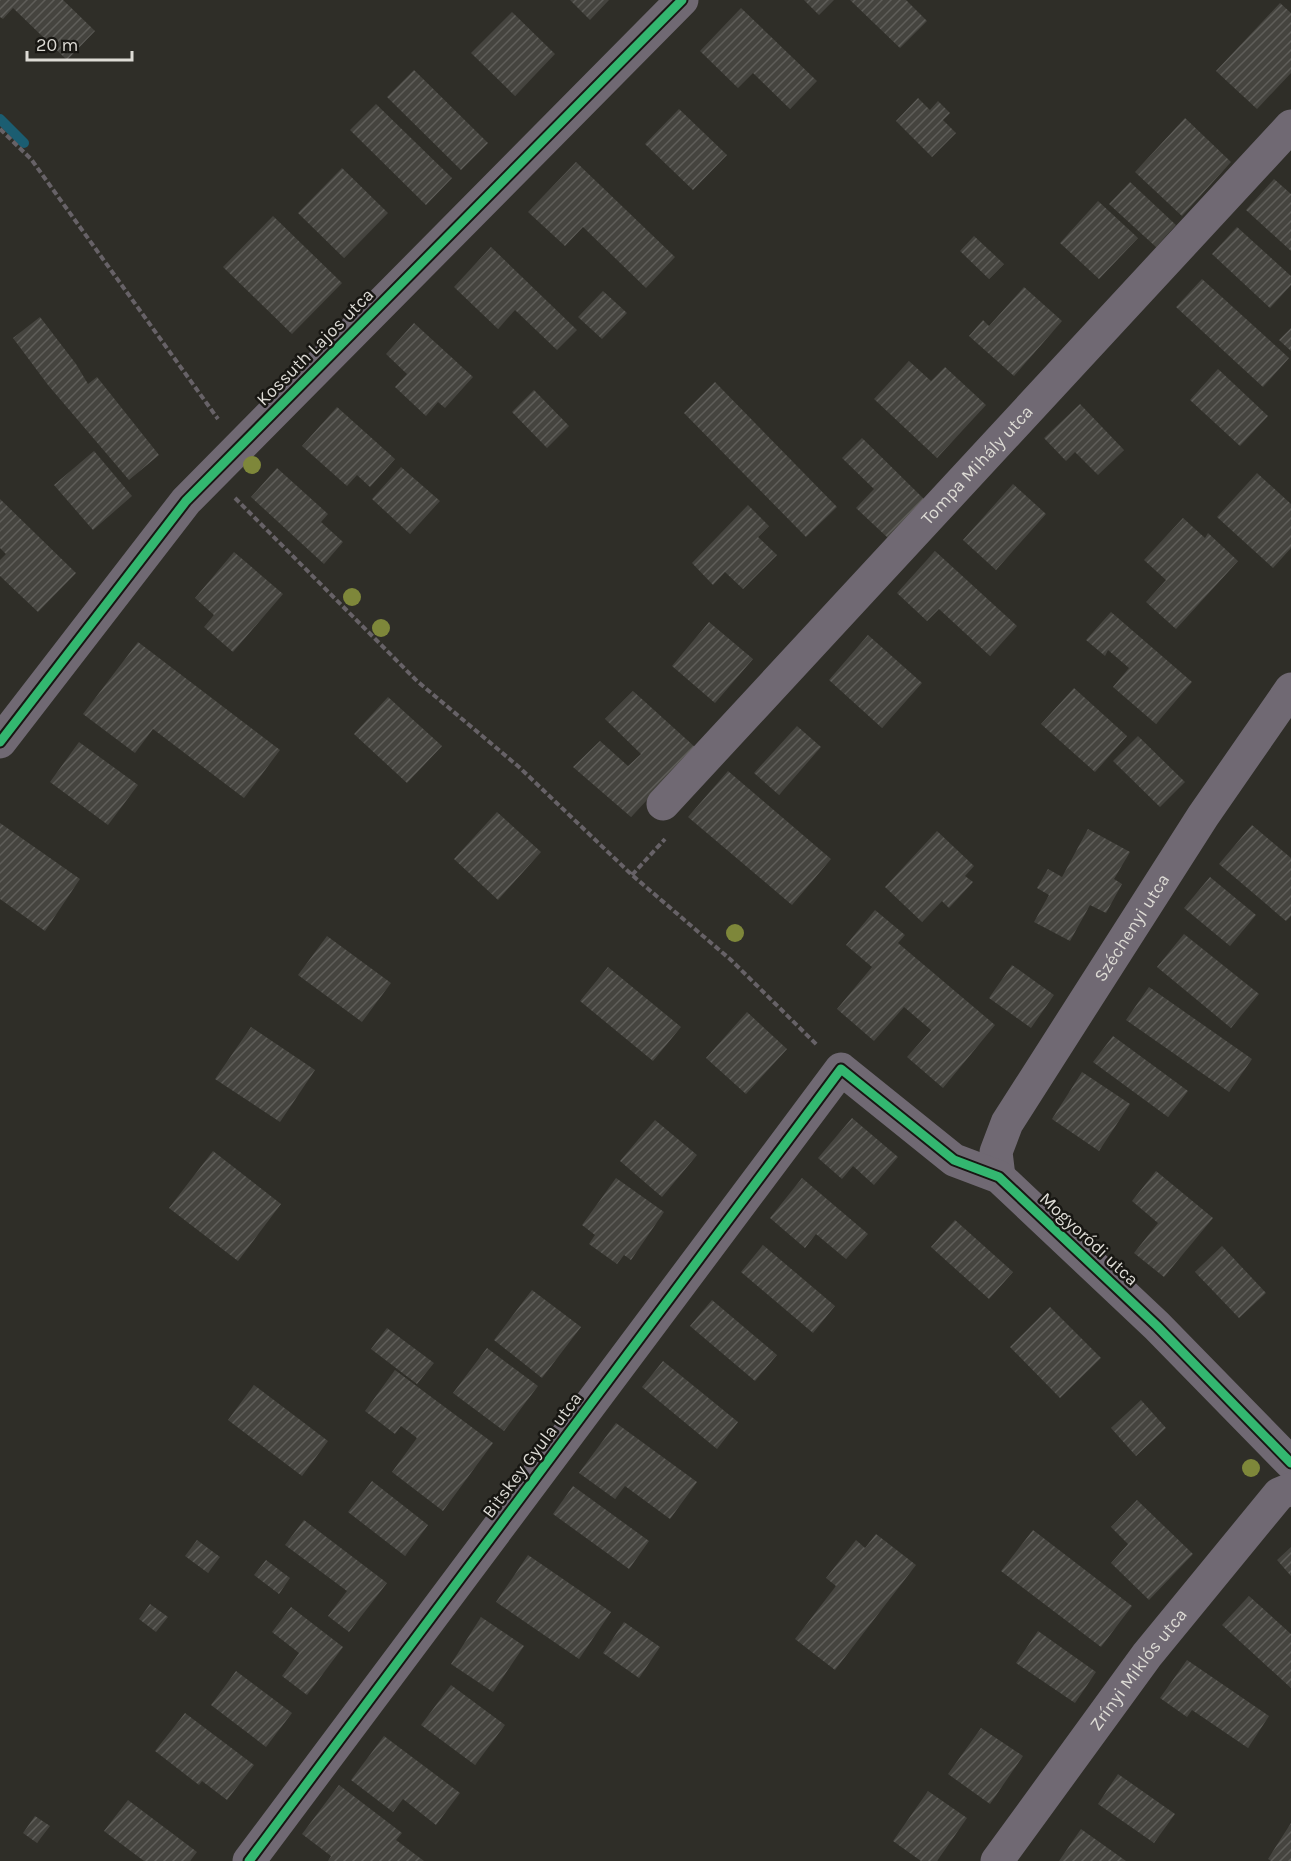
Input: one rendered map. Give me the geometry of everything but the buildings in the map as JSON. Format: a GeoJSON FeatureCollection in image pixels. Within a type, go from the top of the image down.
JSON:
{"type":"FeatureCollection","features":[{"type":"Feature","properties":{"kind":"street","name":"Kossuth Lajos utca"},"geometry":{"type":"LineString","coordinates":[[0,742],[186,501],[682,0]]}},
{"type":"Feature","properties":{"kind":"street","name":"Tompa Mihály utca"},"geometry":{"type":"LineString","coordinates":[[663,804],[1291,126]]}},
{"type":"Feature","properties":{"kind":"street","name":"Széchenyi utca"},"geometry":{"type":"LineString","coordinates":[[999,1177],[996,1152],[1007,1123],[1203,816],[1291,689]]}},
{"type":"Feature","properties":{"kind":"street","name":"Mogyoródi utca"},"geometry":{"type":"LineString","coordinates":[[841,1069],[954,1160],[999,1177],[1157,1326],[1291,1463]]}},
{"type":"Feature","properties":{"kind":"street","name":"Bitskey Gyula utca"},"geometry":{"type":"LineString","coordinates":[[249,1861],[841,1069]]}},
{"type":"Feature","properties":{"kind":"street","name":"Zrínyi Miklós utca"},"geometry":{"type":"LineString","coordinates":[[997,1861],[1147,1655],[1279,1494],[1291,1489]]}},
{"type":"Feature","properties":{"kind":"path"},"geometry":{"type":"LineString","coordinates":[[0,129],[31,159],[230,435],[226,461],[229,493],[417,681],[519,767],[632,875],[731,960],[841,1069]]}},
{"type":"Feature","properties":{"kind":"path"},"geometry":{"type":"LineString","coordinates":[[632,875],[667,837]]}},
{"type":"Feature","properties":{"kind":"waterway"},"geometry":{"type":"LineString","coordinates":[[0,119],[24,143]]}},
{"type":"Feature","properties":{"kind":"cycle path"},"geometry":{"type":"LineString","coordinates":[[0,742],[186,501],[682,0]]}},
{"type":"Feature","properties":{"kind":"cycle path"},"geometry":{"type":"LineString","coordinates":[[249,1861],[841,1069],[954,1160],[999,1177],[1157,1326],[1291,1463]]}}]}
